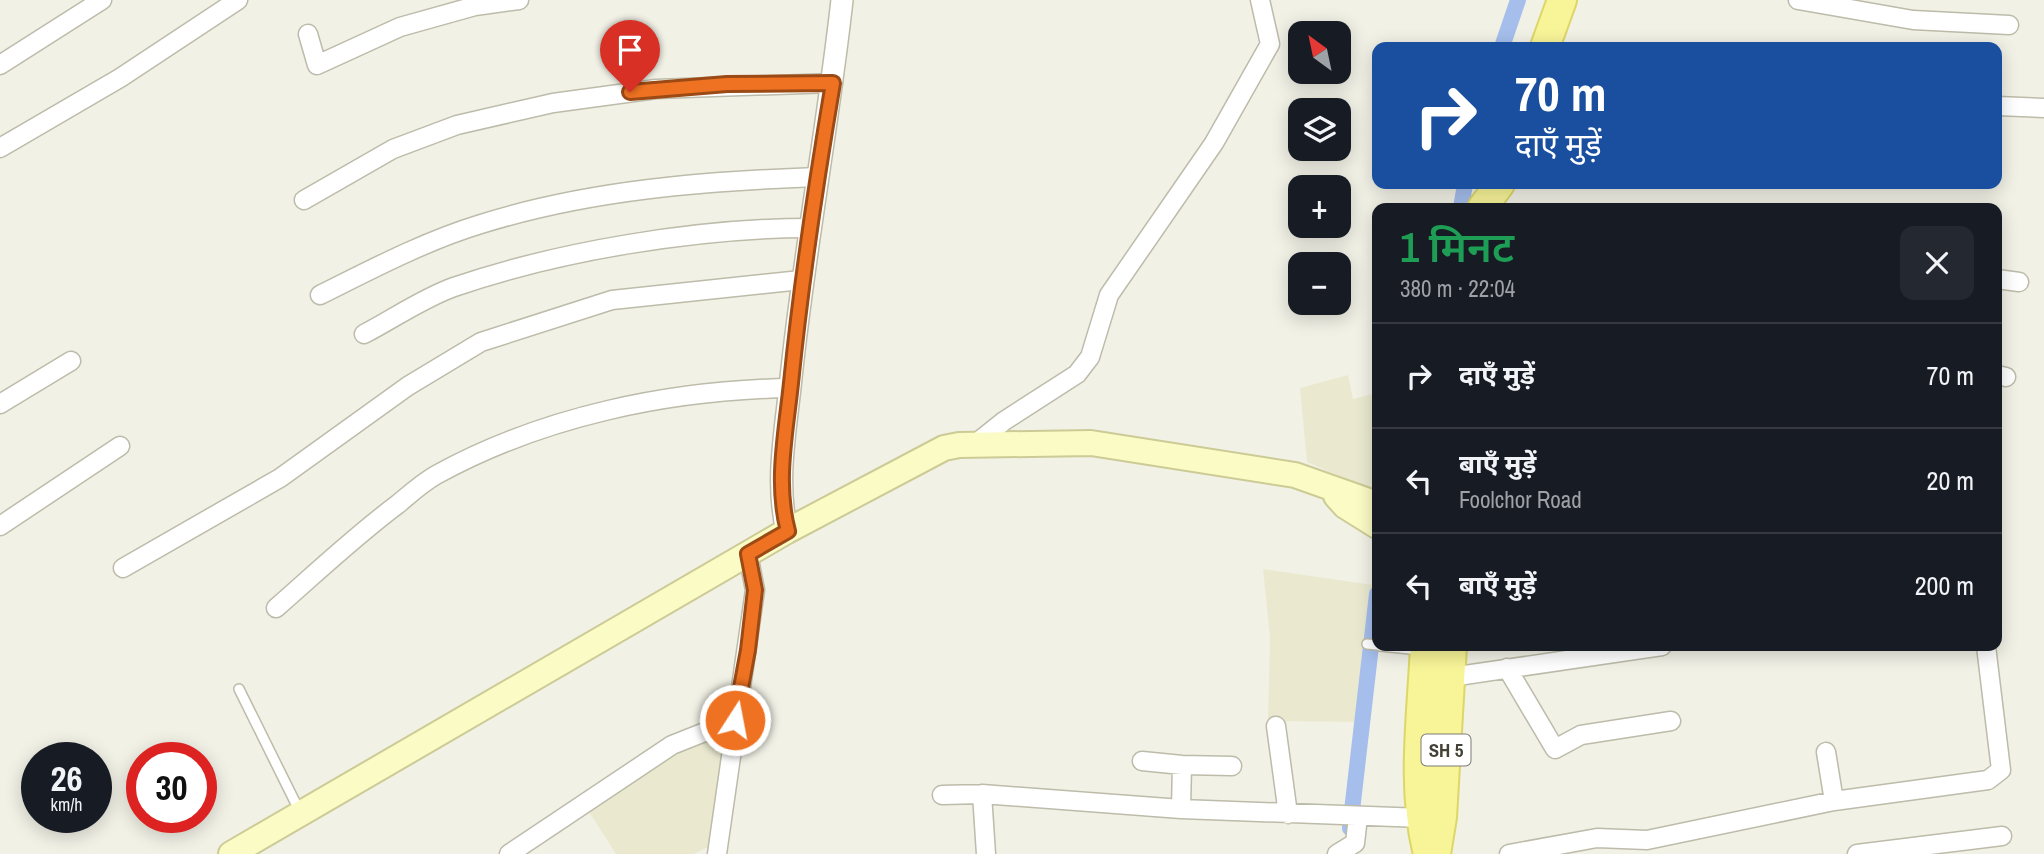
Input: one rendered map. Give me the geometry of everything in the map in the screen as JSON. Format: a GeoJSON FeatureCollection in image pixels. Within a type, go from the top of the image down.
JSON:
{"type":"FeatureCollection","features":[{"type":"Feature","properties":{"kind":"main road"},"geometry":{"type":"LineString","coordinates":[[1549,42],[1562,0]]}},
{"type":"Feature","properties":{"kind":"main road"},"geometry":{"type":"LineString","coordinates":[[1486,203],[1497,189]]}},
{"type":"Feature","properties":{"kind":"main road"},"geometry":{"type":"LineString","coordinates":[[231,854],[788,531],[944,448],[1091,443],[1295,475],[1372,502]]}},
{"type":"Feature","properties":{"kind":"main road"},"geometry":{"type":"LineString","coordinates":[[1328,488],[1345,506],[1372,523]]}},
{"type":"Feature","properties":{"kind":"main road"},"geometry":{"type":"LineString","coordinates":[[1425,651],[1420,761],[1422,818],[1428,854]]}},
{"type":"Feature","properties":{"kind":"main road","name":"SH 5"},"geometry":{"type":"LineString","coordinates":[[1436,854],[1442,817],[1452,651]]}},
{"type":"Feature","properties":{"kind":"street"},"geometry":{"type":"LineString","coordinates":[[0,65],[102,0]]}},
{"type":"Feature","properties":{"kind":"street"},"geometry":{"type":"LineString","coordinates":[[0,148],[120,78],[238,0]]}},
{"type":"Feature","properties":{"kind":"street"},"geometry":{"type":"LineString","coordinates":[[308,34],[317,65],[400,27],[475,6],[519,0]]}},
{"type":"Feature","properties":{"kind":"street"},"geometry":{"type":"LineString","coordinates":[[788,531],[781,485],[790,387],[801,280],[833,83],[842,0]]}},
{"type":"Feature","properties":{"kind":"street"},"geometry":{"type":"LineString","coordinates":[[974,445],[1004,421],[1077,374],[1090,357],[1109,295],[1214,143],[1270,44],[1260,0]]}},
{"type":"Feature","properties":{"kind":"street"},"geometry":{"type":"LineString","coordinates":[[1798,0],[1913,20],[2009,26]]}},
{"type":"Feature","properties":{"kind":"street"},"geometry":{"type":"LineString","coordinates":[[304,200],[393,149],[457,125],[553,103],[668,88],[833,83]]}},
{"type":"Feature","properties":{"kind":"street"},"geometry":{"type":"LineString","coordinates":[[2002,106],[2044,108]]}},
{"type":"Feature","properties":{"kind":"street"},"geometry":{"type":"LineString","coordinates":[[320,295],[402,254],[480,224],[573,201],[702,184],[817,177]]}},
{"type":"Feature","properties":{"kind":"street"},"geometry":{"type":"LineString","coordinates":[[364,334],[451,288],[553,258],[661,241],[777,228],[809,228]]}},
{"type":"Feature","properties":{"kind":"street"},"geometry":{"type":"LineString","coordinates":[[123,568],[281,478],[408,386],[481,342],[612,300],[801,280]]}},
{"type":"Feature","properties":{"kind":"street"},"geometry":{"type":"LineString","coordinates":[[2002,280],[2019,282]]}},
{"type":"Feature","properties":{"kind":"street"},"geometry":{"type":"LineString","coordinates":[[0,404],[71,361]]}},
{"type":"Feature","properties":{"kind":"street"},"geometry":{"type":"LineString","coordinates":[[276,608],[369,526],[434,476],[517,437],[624,406],[740,388],[790,387]]}},
{"type":"Feature","properties":{"kind":"street"},"geometry":{"type":"LineString","coordinates":[[0,526],[121,446]]}},
{"type":"Feature","properties":{"kind":"street"},"geometry":{"type":"LineString","coordinates":[[717,854],[755,590],[748,554]]}},
{"type":"Feature","properties":{"kind":"street"},"geometry":{"type":"LineString","coordinates":[[1451,677],[1627,651]]}},
{"type":"Feature","properties":{"kind":"street"},"geometry":{"type":"LineString","coordinates":[[1509,854],[1597,838],[1647,839],[1834,801],[1988,780],[2001,770],[1987,651]]}},
{"type":"Feature","properties":{"kind":"street"},"geometry":{"type":"LineString","coordinates":[[1507,668],[1555,750],[1581,735],[1671,721]]}},
{"type":"Feature","properties":{"kind":"street"},"geometry":{"type":"LineString","coordinates":[[509,854],[672,745],[735,720]]}},
{"type":"Feature","properties":{"kind":"street"},"geometry":{"type":"LineString","coordinates":[[1276,726],[1288,814]]}},
{"type":"Feature","properties":{"kind":"street"},"geometry":{"type":"LineString","coordinates":[[1826,752],[1834,801]]}},
{"type":"Feature","properties":{"kind":"street"},"geometry":{"type":"LineString","coordinates":[[1142,761],[1232,766]]}},
{"type":"Feature","properties":{"kind":"street"},"geometry":{"type":"LineString","coordinates":[[1181,810],[1182,765]]}},
{"type":"Feature","properties":{"kind":"street"},"geometry":{"type":"LineString","coordinates":[[942,795],[982,794],[1181,810],[1422,818]]}},
{"type":"Feature","properties":{"kind":"street"},"geometry":{"type":"LineString","coordinates":[[982,794],[986,854]]}},
{"type":"Feature","properties":{"kind":"street"},"geometry":{"type":"LineString","coordinates":[[1343,850],[1355,843],[1351,817]]}},
{"type":"Feature","properties":{"kind":"street"},"geometry":{"type":"LineString","coordinates":[[1857,854],[2002,836]]}},
{"type":"Feature","properties":{"kind":"lane"},"geometry":{"type":"LineString","coordinates":[[239,689],[301,814]]}},
{"type":"Feature","properties":{"kind":"shaded area"},"geometry":{"type":"Polygon","coordinates":[[[1348,375],[1353,399],[1372,394],[1372,494],[1351,481],[1307,462],[1300,388],[1348,375]]]}},
{"type":"Feature","properties":{"kind":"shaded area"},"geometry":{"type":"Polygon","coordinates":[[[1263,569],[1372,585],[1359,722],[1268,721],[1270,638],[1263,569]]]}},
{"type":"Feature","properties":{"kind":"shaded area"},"geometry":{"type":"Polygon","coordinates":[[[725,732],[712,845],[694,854],[616,854],[589,812],[672,751],[725,732]]]}},
{"type":"Feature","properties":{"kind":"waterway"},"geometry":{"type":"LineString","coordinates":[[1504,42],[1518,0]]}},
{"type":"Feature","properties":{"kind":"waterway"},"geometry":{"type":"LineString","coordinates":[[1462,203],[1464,189]]}},
{"type":"Feature","properties":{"kind":"waterway"},"geometry":{"type":"LineString","coordinates":[[1350,828],[1372,637]]}},
{"type":"Feature","properties":{"kind":"route"},"geometry":{"type":"LineString","coordinates":[[630,92],[727,84],[833,83],[803,265],[790,387],[781,485],[783,513],[788,531],[748,554],[755,590],[748,650],[735,720]]}}]}
